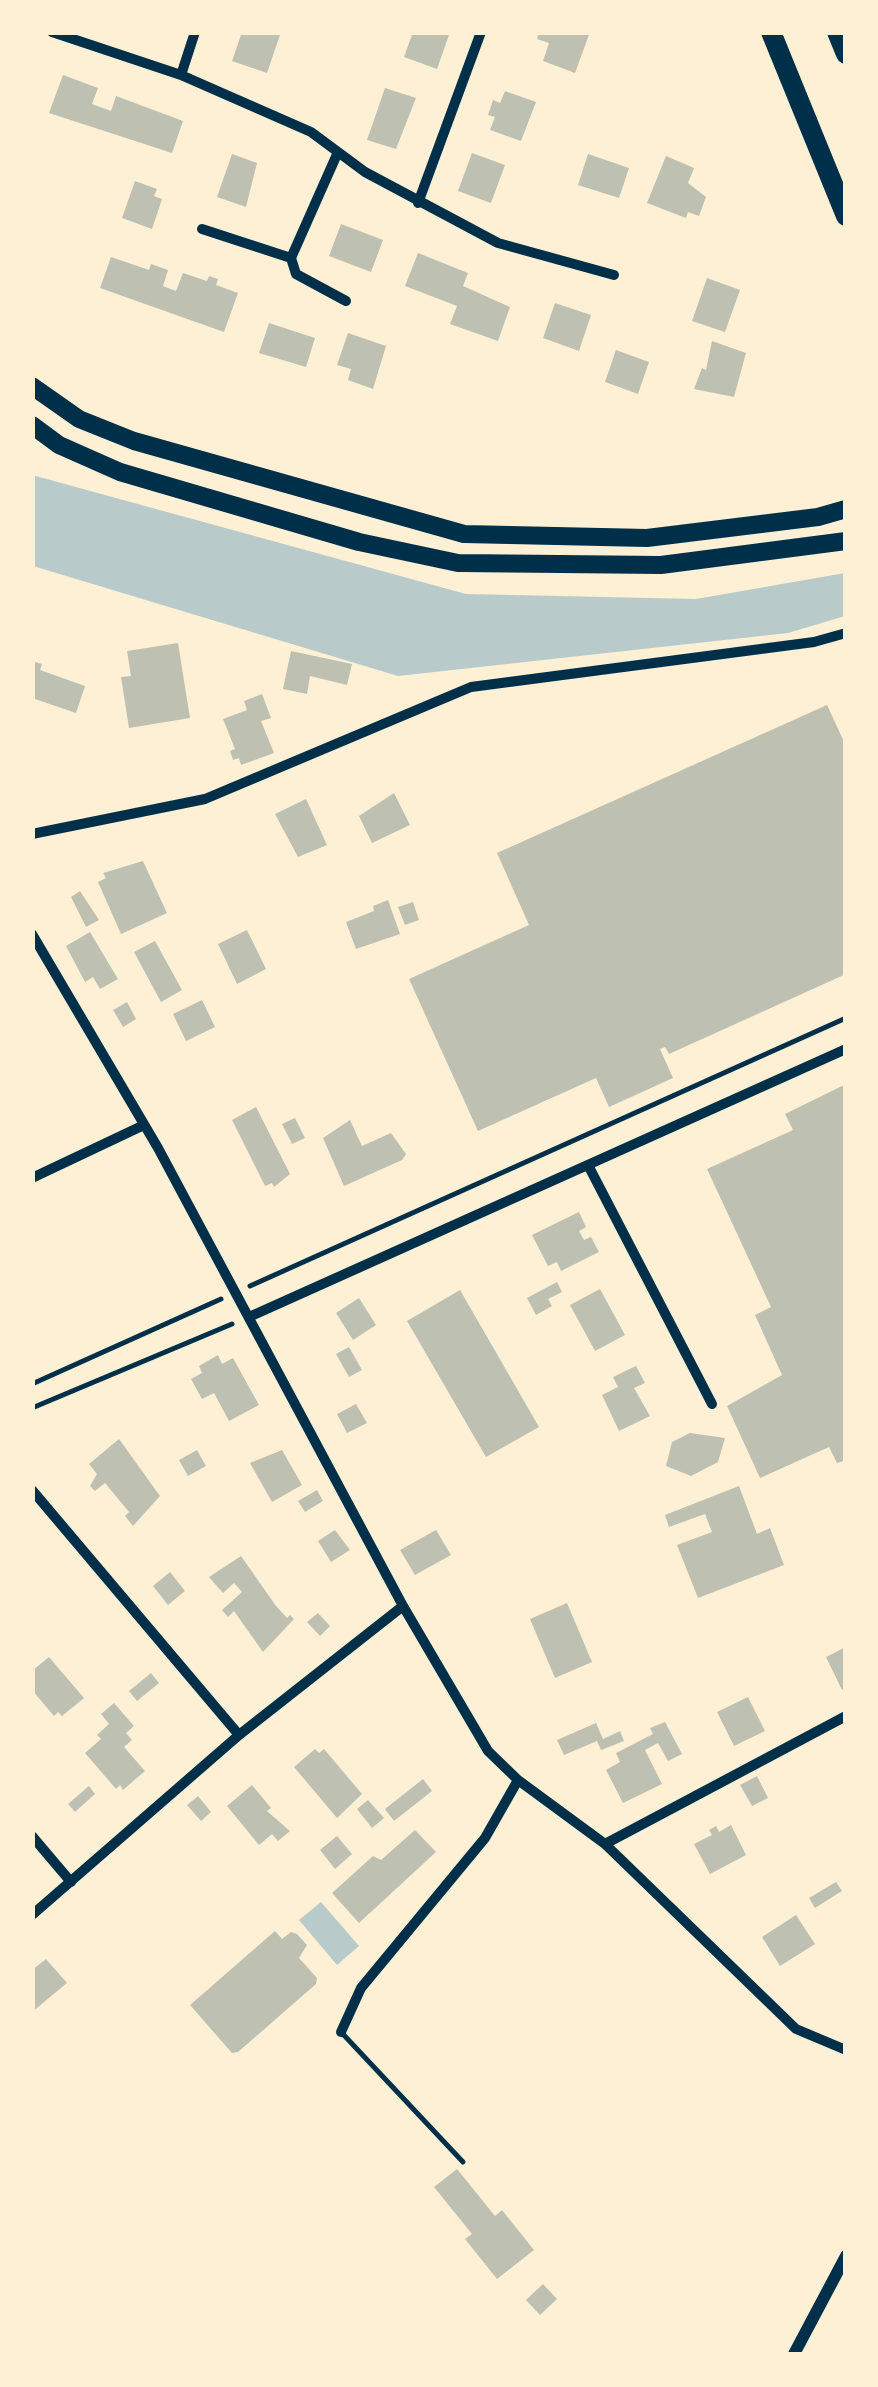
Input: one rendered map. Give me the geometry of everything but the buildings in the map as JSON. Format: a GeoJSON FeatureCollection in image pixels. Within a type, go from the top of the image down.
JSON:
{"type":"FeatureCollection","features":[{"type":"Feature","properties":{"kind":"highway"},"geometry":{"type":"LineString","coordinates":[[771,32],[846,216]]}},
{"type":"Feature","properties":{"kind":"main road"},"geometry":{"type":"LineString","coordinates":[[32,386],[79,418],[134,441],[464,534],[647,538],[818,517],[846,510]]}},
{"type":"Feature","properties":{"kind":"main road"},"geometry":{"type":"LineString","coordinates":[[32,425],[59,445],[120,472],[359,542],[458,562],[661,565],[846,541]]}},
{"type":"Feature","properties":{"kind":"street"},"geometry":{"type":"LineString","coordinates":[[52,32],[181,75],[311,132],[418,203],[498,244],[614,275]]}},
{"type":"Feature","properties":{"kind":"street"},"geometry":{"type":"LineString","coordinates":[[181,75],[195,32]]}},
{"type":"Feature","properties":{"kind":"street"},"geometry":{"type":"LineString","coordinates":[[418,203],[481,32]]}},
{"type":"Feature","properties":{"kind":"street"},"geometry":{"type":"LineString","coordinates":[[338,152],[291,258],[296,274],[346,301]]}},
{"type":"Feature","properties":{"kind":"street"},"geometry":{"type":"LineString","coordinates":[[202,229],[291,258]]}},
{"type":"Feature","properties":{"kind":"street"},"geometry":{"type":"LineString","coordinates":[[32,834],[205,799],[471,687],[814,642],[846,633]]}},
{"type":"Feature","properties":{"kind":"street"},"geometry":{"type":"LineString","coordinates":[[32,934],[144,1125],[403,1606],[488,1751],[518,1780],[605,1844],[796,2029],[846,2050]]}},
{"type":"Feature","properties":{"kind":"street"},"geometry":{"type":"LineString","coordinates":[[249,1316],[846,1049]]}},
{"type":"Feature","properties":{"kind":"street"},"geometry":{"type":"LineString","coordinates":[[32,1178],[144,1125]]}},
{"type":"Feature","properties":{"kind":"street"},"geometry":{"type":"LineString","coordinates":[[588,1165],[712,1404]]}},
{"type":"Feature","properties":{"kind":"street"},"geometry":{"type":"LineString","coordinates":[[32,1490],[239,1736]]}},
{"type":"Feature","properties":{"kind":"street"},"geometry":{"type":"LineString","coordinates":[[32,1915],[239,1736],[403,1606]]}},
{"type":"Feature","properties":{"kind":"street"},"geometry":{"type":"LineString","coordinates":[[605,1844],[846,1716]]}},
{"type":"Feature","properties":{"kind":"street"},"geometry":{"type":"LineString","coordinates":[[341,2032],[361,1988],[486,1838],[518,1780]]}},
{"type":"Feature","properties":{"kind":"street"},"geometry":{"type":"LineString","coordinates":[[32,1836],[71,1882]]}},
{"type":"Feature","properties":{"kind":"street"},"geometry":{"type":"LineString","coordinates":[[794,2354],[846,2256]]}},
{"type":"Feature","properties":{"kind":"lane"},"geometry":{"type":"LineString","coordinates":[[341,2032],[463,2162]]}},
{"type":"Feature","properties":{"kind":"path"},"geometry":{"type":"LineString","coordinates":[[32,1384],[846,1018]]}},
{"type":"Feature","properties":{"kind":"path"},"geometry":{"type":"LineString","coordinates":[[32,1408],[249,1316]]}},
{"type":"Feature","properties":{"kind":"shaded area"},"geometry":{"type":"Polygon","coordinates":[[[32,475],[466,594],[696,599],[845,573],[845,616],[788,633],[398,676],[33,566],[32,475]]]}},
{"type":"Feature","properties":{"kind":"shaded area"},"geometry":{"type":"Polygon","coordinates":[[[321,1902],[359,1946],[337,1965],[299,1920],[321,1902]]]}}]}
